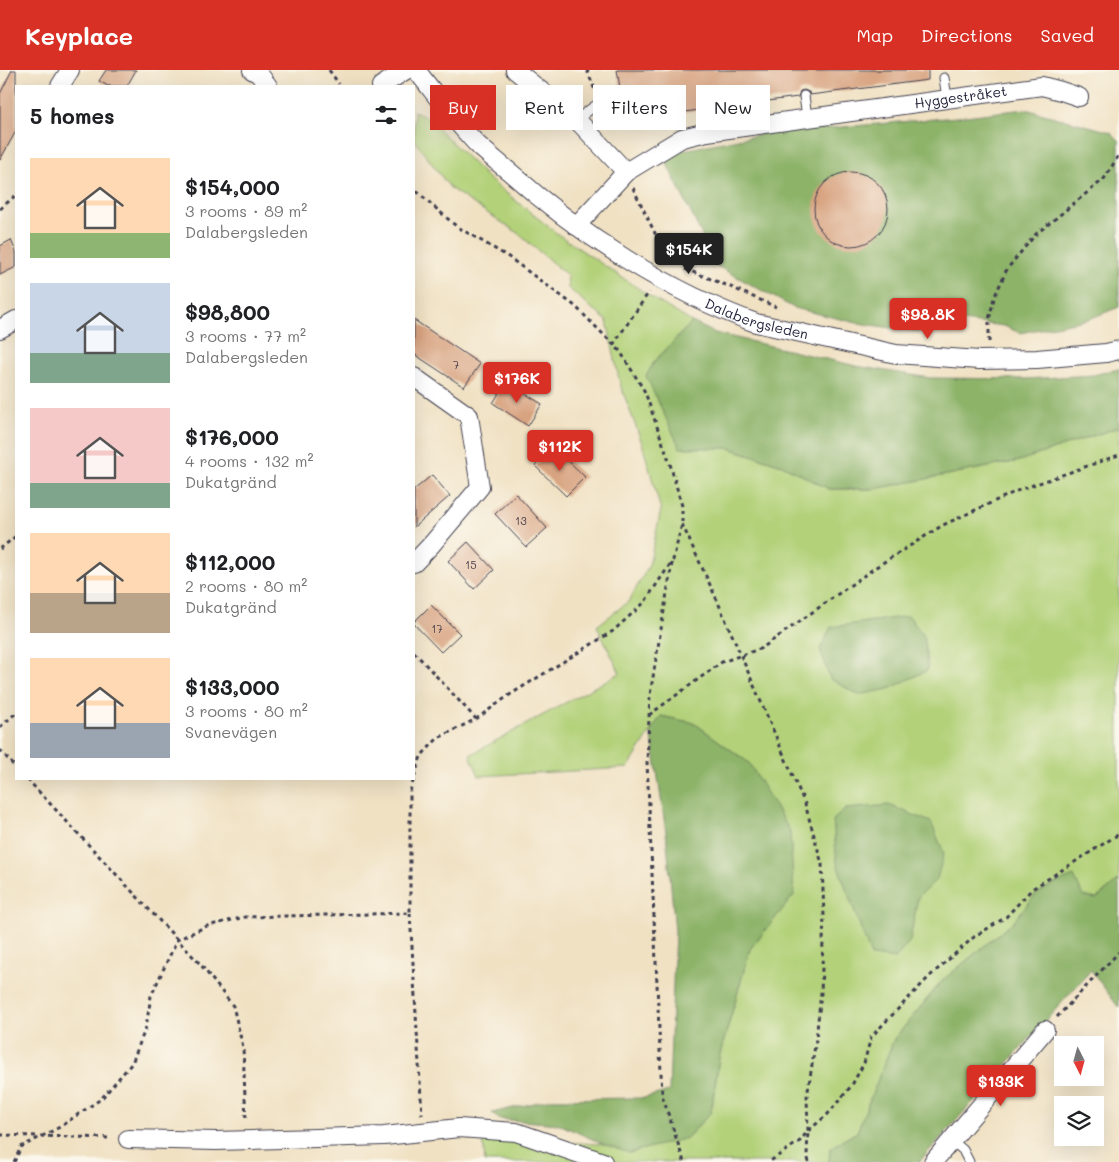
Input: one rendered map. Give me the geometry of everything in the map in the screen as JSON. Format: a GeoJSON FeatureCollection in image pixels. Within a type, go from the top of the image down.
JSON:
{"type":"FeatureCollection","features":[{"type":"Feature","properties":{"kind":"street"},"geometry":{"type":"LineString","coordinates":[[61,85],[70,70]]}},
{"type":"Feature","properties":{"kind":"street"},"geometry":{"type":"LineString","coordinates":[[252,70],[259,74],[267,85]]}},
{"type":"Feature","properties":{"kind":"street"},"geometry":{"type":"LineString","coordinates":[[383,85],[406,70]]}},
{"type":"Feature","properties":{"kind":"street","name":"Dalabergsleden"},"geometry":{"type":"LineString","coordinates":[[416,70],[479,146],[534,194],[576,226],[659,278],[713,305],[756,323],[896,354],[979,360],[1037,358],[1106,353],[1119,350]]}},
{"type":"Feature","properties":{"kind":"street"},"geometry":{"type":"LineString","coordinates":[[515,70],[534,85]]}},
{"type":"Feature","properties":{"kind":"street","name":"Hyggestråket"},"geometry":{"type":"LineString","coordinates":[[576,226],[626,172],[682,138],[736,126],[1042,86],[1079,97]]}},
{"type":"Feature","properties":{"kind":"street"},"geometry":{"type":"LineString","coordinates":[[583,125],[626,172]]}},
{"type":"Feature","properties":{"kind":"street"},"geometry":{"type":"LineString","coordinates":[[0,329],[15,321]]}},
{"type":"Feature","properties":{"kind":"street"},"geometry":{"type":"LineString","coordinates":[[415,378],[469,416],[480,487],[415,562]]}},
{"type":"Feature","properties":{"kind":"street"},"geometry":{"type":"LineString","coordinates":[[932,1162],[1045,1030]]}},
{"type":"Feature","properties":{"kind":"street"},"geometry":{"type":"LineString","coordinates":[[128,1138],[247,1140],[384,1136],[459,1128],[516,1132],[603,1162]]}},
{"type":"Feature","properties":{"kind":"lane"},"geometry":{"type":"LineString","coordinates":[[944,78],[947,98]]}},
{"type":"Feature","properties":{"kind":"lane"},"geometry":{"type":"LineString","coordinates":[[804,96],[807,117]]}},
{"type":"Feature","properties":{"kind":"lane"},"geometry":{"type":"LineString","coordinates":[[583,115],[593,107]]}},
{"type":"Feature","properties":{"kind":"lane"},"geometry":{"type":"LineString","coordinates":[[951,1140],[963,1150],[969,1162]]}},
{"type":"Feature","properties":{"kind":"path"},"geometry":{"type":"LineString","coordinates":[[329,70],[339,84]]}},
{"type":"Feature","properties":{"kind":"path"},"geometry":{"type":"LineString","coordinates":[[587,70],[593,86]]}},
{"type":"Feature","properties":{"kind":"path"},"geometry":{"type":"LineString","coordinates":[[989,343],[988,320],[994,298],[1007,269],[1035,235],[1104,179],[1119,155]]}},
{"type":"Feature","properties":{"kind":"path"},"geometry":{"type":"LineString","coordinates":[[626,172],[669,262],[675,265]]}},
{"type":"Feature","properties":{"kind":"path"},"geometry":{"type":"LineString","coordinates":[[415,189],[456,226],[507,256],[575,306],[620,351],[645,392],[670,464],[682,506],[682,524],[672,560],[650,695],[647,762],[662,1095],[684,1162]]}},
{"type":"Feature","properties":{"kind":"path"},"geometry":{"type":"LineString","coordinates":[[0,209],[15,196]]}},
{"type":"Feature","properties":{"kind":"path"},"geometry":{"type":"LineString","coordinates":[[613,345],[669,262]]}},
{"type":"Feature","properties":{"kind":"path"},"geometry":{"type":"LineString","coordinates":[[681,268],[726,285],[781,310]]}},
{"type":"Feature","properties":{"kind":"path"},"geometry":{"type":"LineString","coordinates":[[980,342],[998,343]]}},
{"type":"Feature","properties":{"kind":"path"},"geometry":{"type":"LineString","coordinates":[[649,715],[722,662],[762,648],[876,567],[944,525],[1019,490],[1119,455]]}},
{"type":"Feature","properties":{"kind":"path"},"geometry":{"type":"LineString","coordinates":[[682,524],[742,656],[805,804],[822,864],[824,916],[821,993],[807,1097],[809,1162]]}},
{"type":"Feature","properties":{"kind":"path"},"geometry":{"type":"LineString","coordinates":[[0,549],[15,537]]}},
{"type":"Feature","properties":{"kind":"path"},"geometry":{"type":"LineString","coordinates":[[415,775],[421,756],[438,738],[476,719],[511,694],[613,631],[644,603],[672,560]]}},
{"type":"Feature","properties":{"kind":"path"},"geometry":{"type":"LineString","coordinates":[[415,653],[476,719]]}},
{"type":"Feature","properties":{"kind":"path"},"geometry":{"type":"LineString","coordinates":[[0,727],[15,714]]}},
{"type":"Feature","properties":{"kind":"path"},"geometry":{"type":"LineString","coordinates":[[0,750],[15,767]]}},
{"type":"Feature","properties":{"kind":"path"},"geometry":{"type":"LineString","coordinates":[[28,780],[201,965],[232,1006],[243,1047],[247,1140]]}},
{"type":"Feature","properties":{"kind":"path"},"geometry":{"type":"LineString","coordinates":[[413,780],[410,791],[410,913],[423,1132]]}},
{"type":"Feature","properties":{"kind":"path"},"geometry":{"type":"LineString","coordinates":[[769,1162],[800,1141],[808,1131],[828,1114],[852,1085],[864,1063],[871,1037],[930,976],[974,937],[1006,917],[1032,889],[1119,834]]}},
{"type":"Feature","properties":{"kind":"path"},"geometry":{"type":"LineString","coordinates":[[14,1162],[21,1147],[44,1136],[101,1099],[132,1063],[146,1026],[151,996],[178,940],[207,926],[244,917],[410,913]]}},
{"type":"Feature","properties":{"kind":"path"},"geometry":{"type":"LineString","coordinates":[[1045,1030],[1119,952]]}},
{"type":"Feature","properties":{"kind":"path"},"geometry":{"type":"LineString","coordinates":[[0,1135],[128,1138]]}},
{"type":"Feature","properties":{"kind":"green space"},"geometry":{"type":"Polygon","coordinates":[[[1025,109],[1111,132],[1119,140],[1119,307],[1089,319],[1020,333],[1004,326],[946,319],[920,332],[857,323],[794,308],[717,266],[666,162],[683,150],[763,134],[957,117],[1025,109]]]}},
{"type":"Feature","properties":{"kind":"green space"},"geometry":{"type":"Polygon","coordinates":[[[415,111],[424,115],[430,121],[430,130],[439,130],[490,180],[559,235],[657,301],[692,322],[654,362],[680,447],[729,448],[782,465],[829,489],[874,489],[1019,461],[1119,427],[1119,880],[1096,899],[1083,896],[1054,884],[1036,894],[1012,923],[943,980],[894,1039],[857,1132],[830,1148],[829,1162],[485,1162],[483,1139],[603,1144],[630,1153],[711,1112],[719,1058],[750,949],[794,895],[749,763],[694,723],[661,716],[628,768],[479,776],[470,755],[620,673],[597,626],[629,601],[649,565],[661,510],[642,443],[620,384],[607,321],[568,288],[567,275],[515,231],[451,189],[415,141],[415,111]]]}},
{"type":"Feature","properties":{"kind":"green space"},"geometry":{"type":"Polygon","coordinates":[[[692,322],[715,333],[856,366],[930,378],[1025,379],[1093,375],[1119,369],[1119,427],[1019,461],[874,489],[829,489],[782,465],[729,448],[680,448],[646,376],[654,362],[692,322]]]}},
{"type":"Feature","properties":{"kind":"green space"},"geometry":{"type":"Polygon","coordinates":[[[909,616],[924,637],[928,670],[889,689],[859,695],[830,679],[820,649],[831,627],[909,616]]]}},
{"type":"Feature","properties":{"kind":"green space"},"geometry":{"type":"Polygon","coordinates":[[[661,716],[694,723],[749,763],[790,831],[794,895],[750,949],[719,1058],[711,1112],[687,1138],[629,1153],[603,1144],[559,1124],[499,1119],[492,1113],[551,1099],[644,1098],[669,1091],[675,931],[666,832],[651,731],[661,716]]]}},
{"type":"Feature","properties":{"kind":"green space"},"geometry":{"type":"Polygon","coordinates":[[[889,805],[931,822],[944,853],[937,879],[918,897],[910,941],[895,959],[871,956],[837,864],[833,820],[846,809],[889,805]]]}},
{"type":"Feature","properties":{"kind":"green space"},"geometry":{"type":"Polygon","coordinates":[[[1074,876],[1083,896],[1096,899],[1119,880],[1119,1008],[1091,970],[919,1162],[829,1162],[830,1148],[857,1132],[894,1039],[943,980],[1012,923],[1036,894],[1074,876]]]}},
{"type":"Feature","properties":{"kind":"building"},"geometry":{"type":"Polygon","coordinates":[[[12,70],[16,70],[15,133],[0,160],[0,94],[12,70]]]}},
{"type":"Feature","properties":{"kind":"building"},"geometry":{"type":"Polygon","coordinates":[[[106,70],[136,70],[128,85],[106,85],[99,81],[106,70]]]}},
{"type":"Feature","properties":{"kind":"building"},"geometry":{"type":"Polygon","coordinates":[[[617,70],[928,70],[928,80],[810,95],[809,92],[804,90],[800,91],[798,97],[770,101],[770,85],[696,85],[696,110],[686,112],[686,85],[620,85],[617,70]]]}},
{"type":"Feature","properties":{"kind":"building"},"geometry":{"type":"Polygon","coordinates":[[[851,172],[865,175],[877,183],[885,195],[888,209],[885,223],[877,235],[865,243],[851,246],[837,243],[825,235],[817,223],[814,209],[817,195],[825,183],[837,175],[851,172]]]}},
{"type":"Feature","properties":{"kind":"building"},"geometry":{"type":"Polygon","coordinates":[[[11,240],[15,250],[15,268],[0,275],[0,246],[11,240]]]}},
{"type":"Feature","properties":{"kind":"building"},"geometry":{"type":"Polygon","coordinates":[[[415,321],[480,364],[464,387],[415,355],[415,321]]]}},
{"type":"Feature","properties":{"kind":"building"},"geometry":{"type":"Polygon","coordinates":[[[506,382],[542,404],[528,426],[493,403],[506,382]]]}},
{"type":"Feature","properties":{"kind":"building"},"geometry":{"type":"Polygon","coordinates":[[[554,447],[585,477],[566,496],[535,466],[554,447]]]}},
{"type":"Feature","properties":{"kind":"building"},"geometry":{"type":"Polygon","coordinates":[[[432,475],[450,496],[415,526],[415,489],[432,475]]]}},
{"type":"Feature","properties":{"kind":"building"},"geometry":{"type":"Polygon","coordinates":[[[516,494],[547,528],[526,547],[495,514],[516,494]]]}},
{"type":"Feature","properties":{"kind":"building"},"geometry":{"type":"Polygon","coordinates":[[[468,542],[494,570],[474,589],[448,561],[468,542]]]}},
{"type":"Feature","properties":{"kind":"building"},"geometry":{"type":"Polygon","coordinates":[[[431,605],[460,634],[441,652],[415,625],[415,621],[431,605]]]}}]}
